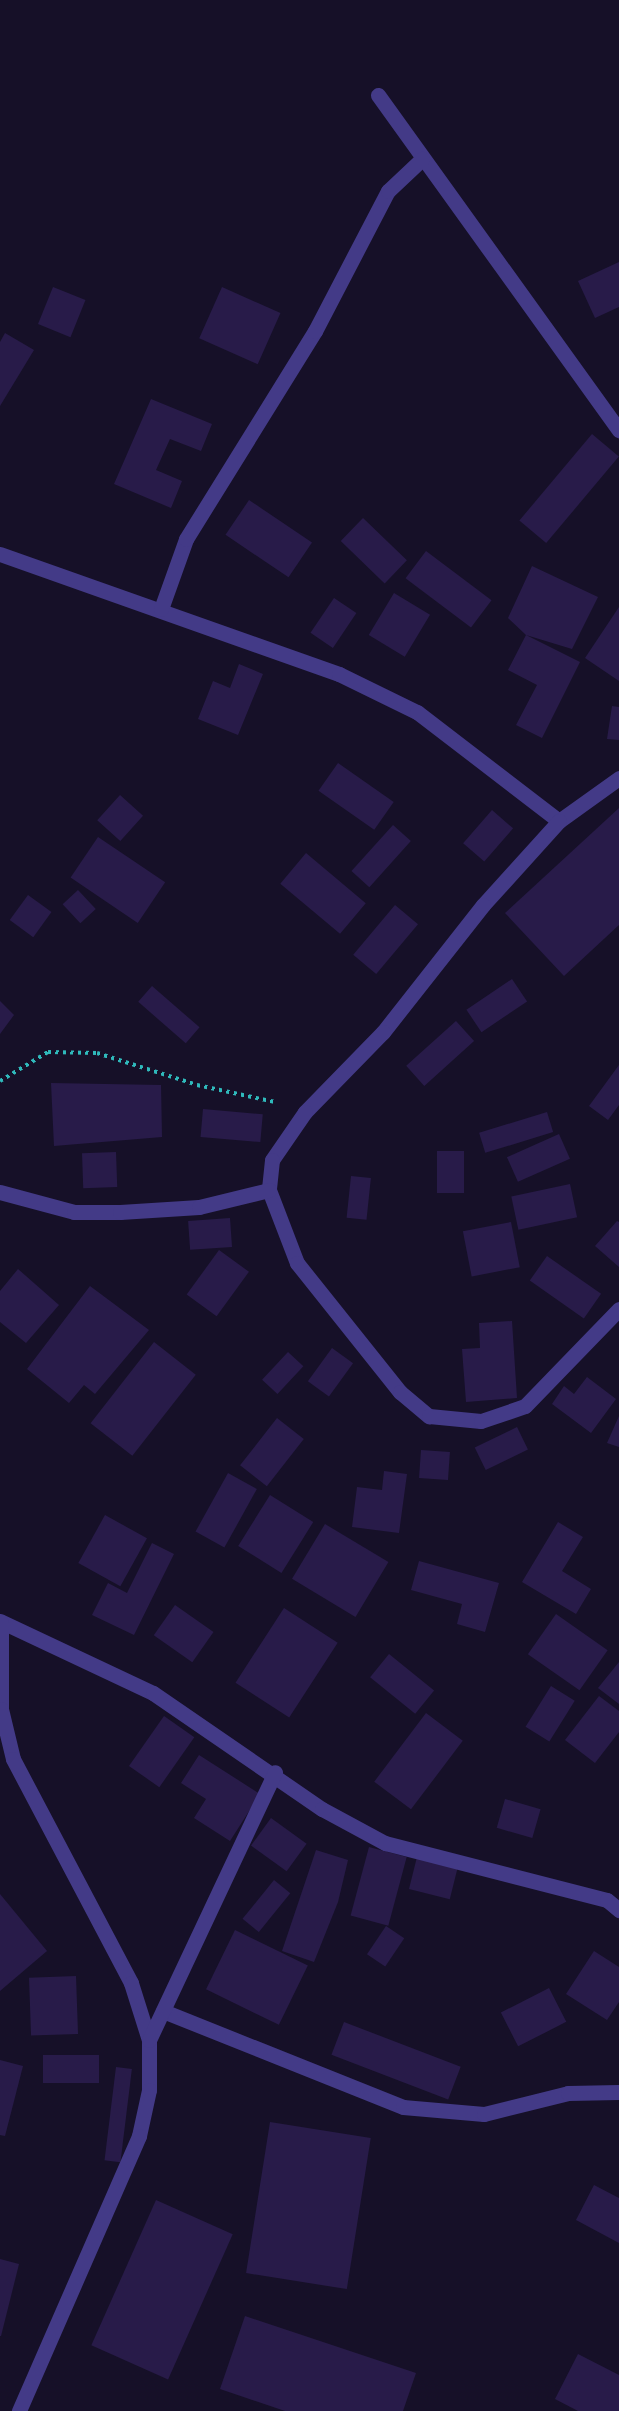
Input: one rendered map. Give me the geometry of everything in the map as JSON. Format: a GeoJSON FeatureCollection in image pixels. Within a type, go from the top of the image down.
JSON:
{"type":"FeatureCollection","features":[{"type":"Feature","properties":{"kind":"street"},"geometry":{"type":"LineString","coordinates":[[378,96],[619,431]]}},
{"type":"Feature","properties":{"kind":"street"},"geometry":{"type":"LineString","coordinates":[[161,609],[186,539],[315,331],[388,190],[422,159]]}},
{"type":"Feature","properties":{"kind":"street"},"geometry":{"type":"LineString","coordinates":[[0,554],[161,609],[339,674],[417,712],[559,821]]}},
{"type":"Feature","properties":{"kind":"street"},"geometry":{"type":"LineString","coordinates":[[619,778],[559,821],[483,905],[383,1032],[305,1112],[272,1160],[269,1190],[297,1263],[400,1392],[429,1416],[480,1421],[525,1406],[619,1309]]}},
{"type":"Feature","properties":{"kind":"street"},"geometry":{"type":"LineString","coordinates":[[0,1192],[74,1212],[120,1212],[200,1207],[269,1190]]}},
{"type":"Feature","properties":{"kind":"street"},"geometry":{"type":"LineString","coordinates":[[19,2411],[139,2136],[150,2090],[149,2040],[131,1983],[13,1758],[1,1709],[1,1621],[153,1693],[275,1773],[322,1809],[385,1843],[615,1903]]}},
{"type":"Feature","properties":{"kind":"street"},"geometry":{"type":"LineString","coordinates":[[149,2040],[275,1773]]}},
{"type":"Feature","properties":{"kind":"street"},"geometry":{"type":"LineString","coordinates":[[163,2011],[403,2107],[484,2114],[568,2093],[619,2092]]}},
{"type":"Feature","properties":{"kind":"path"},"geometry":{"type":"LineString","coordinates":[[0,1081],[48,1052],[97,1053],[305,1112]]}},
{"type":"Feature","properties":{"kind":"building"},"geometry":{"type":"Polygon","coordinates":[[[619,262],[619,307],[595,318],[578,281],[619,262]]]}},
{"type":"Feature","properties":{"kind":"building"},"geometry":{"type":"Polygon","coordinates":[[[53,287],[85,300],[70,337],[38,324],[53,287]]]}},
{"type":"Feature","properties":{"kind":"building"},"geometry":{"type":"Polygon","coordinates":[[[222,287],[280,313],[258,364],[199,338],[222,287]]]}},
{"type":"Feature","properties":{"kind":"building"},"geometry":{"type":"Polygon","coordinates":[[[5,333],[34,350],[0,406],[0,342],[5,333]]]}},
{"type":"Feature","properties":{"kind":"building"},"geometry":{"type":"Polygon","coordinates":[[[151,399],[212,424],[201,451],[170,439],[156,470],[182,481],[171,508],[114,484],[151,399]]]}},
{"type":"Feature","properties":{"kind":"building"},"geometry":{"type":"Polygon","coordinates":[[[592,434],[619,456],[546,543],[519,521],[592,434]]]}},
{"type":"Feature","properties":{"kind":"building"},"geometry":{"type":"Polygon","coordinates":[[[249,500],[312,542],[289,577],[226,535],[249,500]]]}},
{"type":"Feature","properties":{"kind":"building"},"geometry":{"type":"Polygon","coordinates":[[[363,518],[407,560],[385,583],[341,541],[363,518]]]}},
{"type":"Feature","properties":{"kind":"building"},"geometry":{"type":"Polygon","coordinates":[[[426,551],[491,600],[471,628],[406,578],[426,551]]]}},
{"type":"Feature","properties":{"kind":"building"},"geometry":{"type":"Polygon","coordinates":[[[532,566],[598,597],[572,649],[526,635],[508,618],[532,566]]]}},
{"type":"Feature","properties":{"kind":"building"},"geometry":{"type":"Polygon","coordinates":[[[394,593],[430,615],[405,657],[369,635],[394,593]]]}},
{"type":"Feature","properties":{"kind":"building"},"geometry":{"type":"Polygon","coordinates":[[[334,598],[356,613],[333,648],[311,633],[334,598]]]}},
{"type":"Feature","properties":{"kind":"building"},"geometry":{"type":"Polygon","coordinates":[[[619,607],[619,681],[585,658],[619,607]]]}},
{"type":"Feature","properties":{"kind":"building"},"geometry":{"type":"Polygon","coordinates":[[[526,635],[580,662],[542,738],[516,725],[537,685],[508,670],[526,635]]]}},
{"type":"Feature","properties":{"kind":"building"},"geometry":{"type":"Polygon","coordinates":[[[239,664],[263,674],[238,735],[198,719],[213,681],[230,688],[239,664]]]}},
{"type":"Feature","properties":{"kind":"building"},"geometry":{"type":"Polygon","coordinates":[[[612,706],[619,707],[619,740],[607,739],[612,706]]]}},
{"type":"Feature","properties":{"kind":"building"},"geometry":{"type":"Polygon","coordinates":[[[338,763],[394,802],[374,830],[318,791],[338,763]]]}},
{"type":"Feature","properties":{"kind":"building"},"geometry":{"type":"Polygon","coordinates":[[[120,795],[143,816],[120,841],[97,820],[120,795]]]}},
{"type":"Feature","properties":{"kind":"building"},"geometry":{"type":"Polygon","coordinates":[[[619,808],[619,925],[564,976],[505,913],[619,808]]]}},
{"type":"Feature","properties":{"kind":"building"},"geometry":{"type":"Polygon","coordinates":[[[492,810],[513,828],[484,862],[463,843],[492,810]]]}},
{"type":"Feature","properties":{"kind":"building"},"geometry":{"type":"Polygon","coordinates":[[[393,825],[411,841],[369,887],[352,871],[393,825]]]}},
{"type":"Feature","properties":{"kind":"building"},"geometry":{"type":"Polygon","coordinates":[[[98,837],[165,882],[138,923],[71,878],[98,837]]]}},
{"type":"Feature","properties":{"kind":"building"},"geometry":{"type":"Polygon","coordinates":[[[306,853],[366,903],[340,934],[280,884],[306,853]]]}},
{"type":"Feature","properties":{"kind":"building"},"geometry":{"type":"Polygon","coordinates":[[[78,890],[96,909],[80,923],[63,904],[78,890]]]}},
{"type":"Feature","properties":{"kind":"building"},"geometry":{"type":"Polygon","coordinates":[[[28,895],[51,912],[33,937],[10,920],[28,895]]]}},
{"type":"Feature","properties":{"kind":"building"},"geometry":{"type":"Polygon","coordinates":[[[395,905],[418,924],[376,974],[353,955],[395,905]]]}},
{"type":"Feature","properties":{"kind":"building"},"geometry":{"type":"Polygon","coordinates":[[[512,979],[527,1001],[482,1032],[466,1010],[512,979]]]}},
{"type":"Feature","properties":{"kind":"building"},"geometry":{"type":"Polygon","coordinates":[[[152,986],[200,1027],[186,1043],[138,1002],[152,986]]]}},
{"type":"Feature","properties":{"kind":"building"},"geometry":{"type":"Polygon","coordinates":[[[0,1001],[14,1015],[0,1034],[0,1001]]]}},
{"type":"Feature","properties":{"kind":"building"},"geometry":{"type":"Polygon","coordinates":[[[456,1021],[474,1041],[424,1086],[406,1066],[456,1021]]]}},
{"type":"Feature","properties":{"kind":"building"},"geometry":{"type":"Polygon","coordinates":[[[619,1065],[619,1105],[608,1120],[589,1106],[619,1065]]]}},
{"type":"Feature","properties":{"kind":"building"},"geometry":{"type":"Polygon","coordinates":[[[51,1083],[161,1085],[162,1137],[54,1146],[51,1083]]]}},
{"type":"Feature","properties":{"kind":"building"},"geometry":{"type":"Polygon","coordinates":[[[203,1109],[263,1114],[260,1142],[201,1137],[203,1109]]]}},
{"type":"Feature","properties":{"kind":"building"},"geometry":{"type":"Polygon","coordinates":[[[547,1112],[553,1132],[485,1153],[479,1133],[547,1112]]]}},
{"type":"Feature","properties":{"kind":"building"},"geometry":{"type":"Polygon","coordinates":[[[559,1134],[570,1159],[518,1182],[507,1157],[559,1134]]]}},
{"type":"Feature","properties":{"kind":"building"},"geometry":{"type":"Polygon","coordinates":[[[437,1151],[464,1151],[464,1193],[437,1193],[437,1151]]]}},
{"type":"Feature","properties":{"kind":"building"},"geometry":{"type":"Polygon","coordinates":[[[116,1152],[117,1187],[83,1188],[82,1153],[116,1152]]]}},
{"type":"Feature","properties":{"kind":"building"},"geometry":{"type":"Polygon","coordinates":[[[351,1176],[371,1178],[367,1220],[347,1218],[351,1176]]]}},
{"type":"Feature","properties":{"kind":"building"},"geometry":{"type":"Polygon","coordinates":[[[570,1184],[577,1217],[518,1230],[511,1196],[570,1184]]]}},
{"type":"Feature","properties":{"kind":"building"},"geometry":{"type":"Polygon","coordinates":[[[230,1218],[232,1247],[190,1250],[188,1221],[230,1218]]]}},
{"type":"Feature","properties":{"kind":"building"},"geometry":{"type":"Polygon","coordinates":[[[617,1221],[619,1222],[619,1267],[595,1246],[617,1221]]]}},
{"type":"Feature","properties":{"kind":"building"},"geometry":{"type":"Polygon","coordinates":[[[511,1222],[520,1267],[472,1277],[463,1231],[511,1222]]]}},
{"type":"Feature","properties":{"kind":"building"},"geometry":{"type":"Polygon","coordinates":[[[219,1250],[249,1272],[217,1316],[187,1294],[219,1250]]]}},
{"type":"Feature","properties":{"kind":"building"},"geometry":{"type":"Polygon","coordinates":[[[547,1256],[601,1294],[584,1318],[530,1281],[547,1256]]]}},
{"type":"Feature","properties":{"kind":"building"},"geometry":{"type":"Polygon","coordinates":[[[18,1269],[59,1305],[26,1343],[0,1322],[0,1291],[18,1269]]]}},
{"type":"Feature","properties":{"kind":"building"},"geometry":{"type":"Polygon","coordinates":[[[90,1286],[149,1330],[95,1394],[84,1385],[69,1403],[27,1369],[90,1286]]]}},
{"type":"Feature","properties":{"kind":"building"},"geometry":{"type":"Polygon","coordinates":[[[512,1321],[517,1398],[466,1402],[462,1349],[480,1348],[479,1323],[512,1321]]]}},
{"type":"Feature","properties":{"kind":"building"},"geometry":{"type":"Polygon","coordinates":[[[154,1342],[196,1375],[132,1456],[91,1423],[154,1342]]]}},
{"type":"Feature","properties":{"kind":"building"},"geometry":{"type":"Polygon","coordinates":[[[332,1348],[353,1363],[329,1396],[308,1381],[332,1348]]]}},
{"type":"Feature","properties":{"kind":"building"},"geometry":{"type":"Polygon","coordinates":[[[288,1352],[303,1366],[277,1394],[262,1380],[288,1352]]]}},
{"type":"Feature","properties":{"kind":"building"},"geometry":{"type":"Polygon","coordinates":[[[587,1377],[616,1399],[591,1433],[552,1404],[564,1386],[574,1394],[587,1377]]]}},
{"type":"Feature","properties":{"kind":"building"},"geometry":{"type":"Polygon","coordinates":[[[619,1416],[619,1447],[607,1443],[619,1416]]]}},
{"type":"Feature","properties":{"kind":"building"},"geometry":{"type":"Polygon","coordinates":[[[277,1418],[304,1439],[267,1486],[240,1465],[277,1418]]]}},
{"type":"Feature","properties":{"kind":"building"},"geometry":{"type":"Polygon","coordinates":[[[517,1427],[528,1449],[486,1470],[475,1448],[517,1427]]]}},
{"type":"Feature","properties":{"kind":"building"},"geometry":{"type":"Polygon","coordinates":[[[421,1450],[450,1452],[448,1480],[419,1478],[421,1450]]]}},
{"type":"Feature","properties":{"kind":"building"},"geometry":{"type":"Polygon","coordinates":[[[384,1471],[407,1474],[399,1533],[352,1527],[357,1487],[382,1490],[384,1471]]]}},
{"type":"Feature","properties":{"kind":"building"},"geometry":{"type":"Polygon","coordinates":[[[228,1473],[257,1489],[224,1548],[196,1532],[228,1473]]]}},
{"type":"Feature","properties":{"kind":"building"},"geometry":{"type":"Polygon","coordinates":[[[270,1495],[313,1522],[281,1573],[238,1546],[270,1495]]]}},
{"type":"Feature","properties":{"kind":"building"},"geometry":{"type":"Polygon","coordinates":[[[105,1515],[147,1538],[120,1586],[78,1563],[105,1515]]]}},
{"type":"Feature","properties":{"kind":"building"},"geometry":{"type":"Polygon","coordinates":[[[558,1522],[583,1537],[562,1571],[591,1589],[576,1614],[522,1582],[558,1522]]]}},
{"type":"Feature","properties":{"kind":"building"},"geometry":{"type":"Polygon","coordinates":[[[325,1524],[388,1562],[355,1617],[292,1579],[325,1524]]]}},
{"type":"Feature","properties":{"kind":"building"},"geometry":{"type":"Polygon","coordinates":[[[152,1543],[174,1554],[134,1635],[92,1615],[108,1583],[127,1593],[152,1543]]]}},
{"type":"Feature","properties":{"kind":"building"},"geometry":{"type":"Polygon","coordinates":[[[419,1561],[499,1583],[485,1632],[457,1624],[462,1604],[411,1590],[419,1561]]]}},
{"type":"Feature","properties":{"kind":"building"},"geometry":{"type":"Polygon","coordinates":[[[175,1605],[214,1632],[192,1662],[154,1635],[175,1605]]]}},
{"type":"Feature","properties":{"kind":"building"},"geometry":{"type":"Polygon","coordinates":[[[284,1608],[338,1643],[289,1717],[236,1683],[284,1608]]]}},
{"type":"Feature","properties":{"kind":"building"},"geometry":{"type":"Polygon","coordinates":[[[556,1614],[608,1650],[580,1690],[528,1654],[556,1614]]]}},
{"type":"Feature","properties":{"kind":"building"},"geometry":{"type":"Polygon","coordinates":[[[389,1654],[434,1691],[415,1714],[370,1677],[389,1654]]]}},
{"type":"Feature","properties":{"kind":"building"},"geometry":{"type":"Polygon","coordinates":[[[619,1662],[619,1704],[598,1688],[619,1662]]]}},
{"type":"Feature","properties":{"kind":"building"},"geometry":{"type":"Polygon","coordinates":[[[551,1686],[575,1701],[549,1742],[526,1727],[551,1686]]]}},
{"type":"Feature","properties":{"kind":"building"},"geometry":{"type":"Polygon","coordinates":[[[599,1696],[619,1711],[619,1732],[595,1763],[565,1740],[599,1696]]]}},
{"type":"Feature","properties":{"kind":"building"},"geometry":{"type":"Polygon","coordinates":[[[426,1713],[463,1741],[411,1809],[374,1782],[426,1713]]]}},
{"type":"Feature","properties":{"kind":"building"},"geometry":{"type":"Polygon","coordinates":[[[164,1716],[194,1737],[159,1787],[129,1766],[164,1716]]]}},
{"type":"Feature","properties":{"kind":"building"},"geometry":{"type":"Polygon","coordinates":[[[199,1755],[260,1794],[230,1841],[194,1818],[206,1799],[181,1783],[199,1755]]]}},
{"type":"Feature","properties":{"kind":"building"},"geometry":{"type":"Polygon","coordinates":[[[505,1799],[541,1809],[532,1838],[497,1828],[505,1799]]]}},
{"type":"Feature","properties":{"kind":"building"},"geometry":{"type":"Polygon","coordinates":[[[271,1818],[307,1844],[287,1871],[251,1846],[271,1818]]]}},
{"type":"Feature","properties":{"kind":"building"},"geometry":{"type":"Polygon","coordinates":[[[369,1847],[407,1857],[388,1926],[351,1916],[369,1847]]]}},
{"type":"Feature","properties":{"kind":"building"},"geometry":{"type":"Polygon","coordinates":[[[316,1850],[348,1860],[338,1902],[314,1962],[282,1951],[316,1850]]]}},
{"type":"Feature","properties":{"kind":"building"},"geometry":{"type":"Polygon","coordinates":[[[417,1857],[458,1867],[450,1899],[409,1889],[417,1857]]]}},
{"type":"Feature","properties":{"kind":"building"},"geometry":{"type":"Polygon","coordinates":[[[274,1880],[290,1893],[259,1932],[243,1919],[274,1880]]]}},
{"type":"Feature","properties":{"kind":"building"},"geometry":{"type":"Polygon","coordinates":[[[0,1894],[47,1951],[0,1991],[0,1894]]]}},
{"type":"Feature","properties":{"kind":"building"},"geometry":{"type":"Polygon","coordinates":[[[386,1926],[404,1938],[385,1966],[367,1954],[386,1926]]]}},
{"type":"Feature","properties":{"kind":"building"},"geometry":{"type":"Polygon","coordinates":[[[235,1930],[308,1966],[279,2025],[206,1989],[235,1930]]]}},
{"type":"Feature","properties":{"kind":"building"},"geometry":{"type":"Polygon","coordinates":[[[594,1951],[619,1967],[619,2002],[607,2020],[566,1994],[594,1951]]]}},
{"type":"Feature","properties":{"kind":"building"},"geometry":{"type":"Polygon","coordinates":[[[76,1976],[78,2034],[31,2036],[29,1978],[76,1976]]]}},
{"type":"Feature","properties":{"kind":"building"},"geometry":{"type":"Polygon","coordinates":[[[549,1988],[566,2022],[518,2046],[501,2013],[549,1988]]]}},
{"type":"Feature","properties":{"kind":"building"},"geometry":{"type":"Polygon","coordinates":[[[344,2022],[461,2067],[448,2099],[331,2055],[344,2022]]]}},
{"type":"Feature","properties":{"kind":"building"},"geometry":{"type":"Polygon","coordinates":[[[43,2055],[99,2055],[99,2083],[43,2083],[43,2055]]]}},
{"type":"Feature","properties":{"kind":"building"},"geometry":{"type":"Polygon","coordinates":[[[0,2060],[23,2066],[5,2136],[0,2135],[0,2060]]]}},
{"type":"Feature","properties":{"kind":"building"},"geometry":{"type":"Polygon","coordinates":[[[116,2067],[132,2069],[120,2162],[105,2160],[116,2067]]]}},
{"type":"Feature","properties":{"kind":"building"},"geometry":{"type":"Polygon","coordinates":[[[270,2122],[371,2138],[347,2289],[246,2273],[270,2122]]]}},
{"type":"Feature","properties":{"kind":"building"},"geometry":{"type":"Polygon","coordinates":[[[594,2185],[619,2198],[619,2243],[576,2220],[594,2185]]]}},
{"type":"Feature","properties":{"kind":"building"},"geometry":{"type":"Polygon","coordinates":[[[156,2200],[233,2234],[168,2379],[91,2345],[156,2200]]]}},
{"type":"Feature","properties":{"kind":"building"},"geometry":{"type":"Polygon","coordinates":[[[0,2259],[19,2264],[1,2336],[0,2336],[0,2259]]]}},
{"type":"Feature","properties":{"kind":"building"},"geometry":{"type":"Polygon","coordinates":[[[245,2316],[416,2373],[403,2411],[285,2411],[220,2389],[245,2316]]]}},
{"type":"Feature","properties":{"kind":"building"},"geometry":{"type":"Polygon","coordinates":[[[578,2354],[619,2375],[619,2411],[578,2411],[555,2399],[578,2354]]]}}]}
